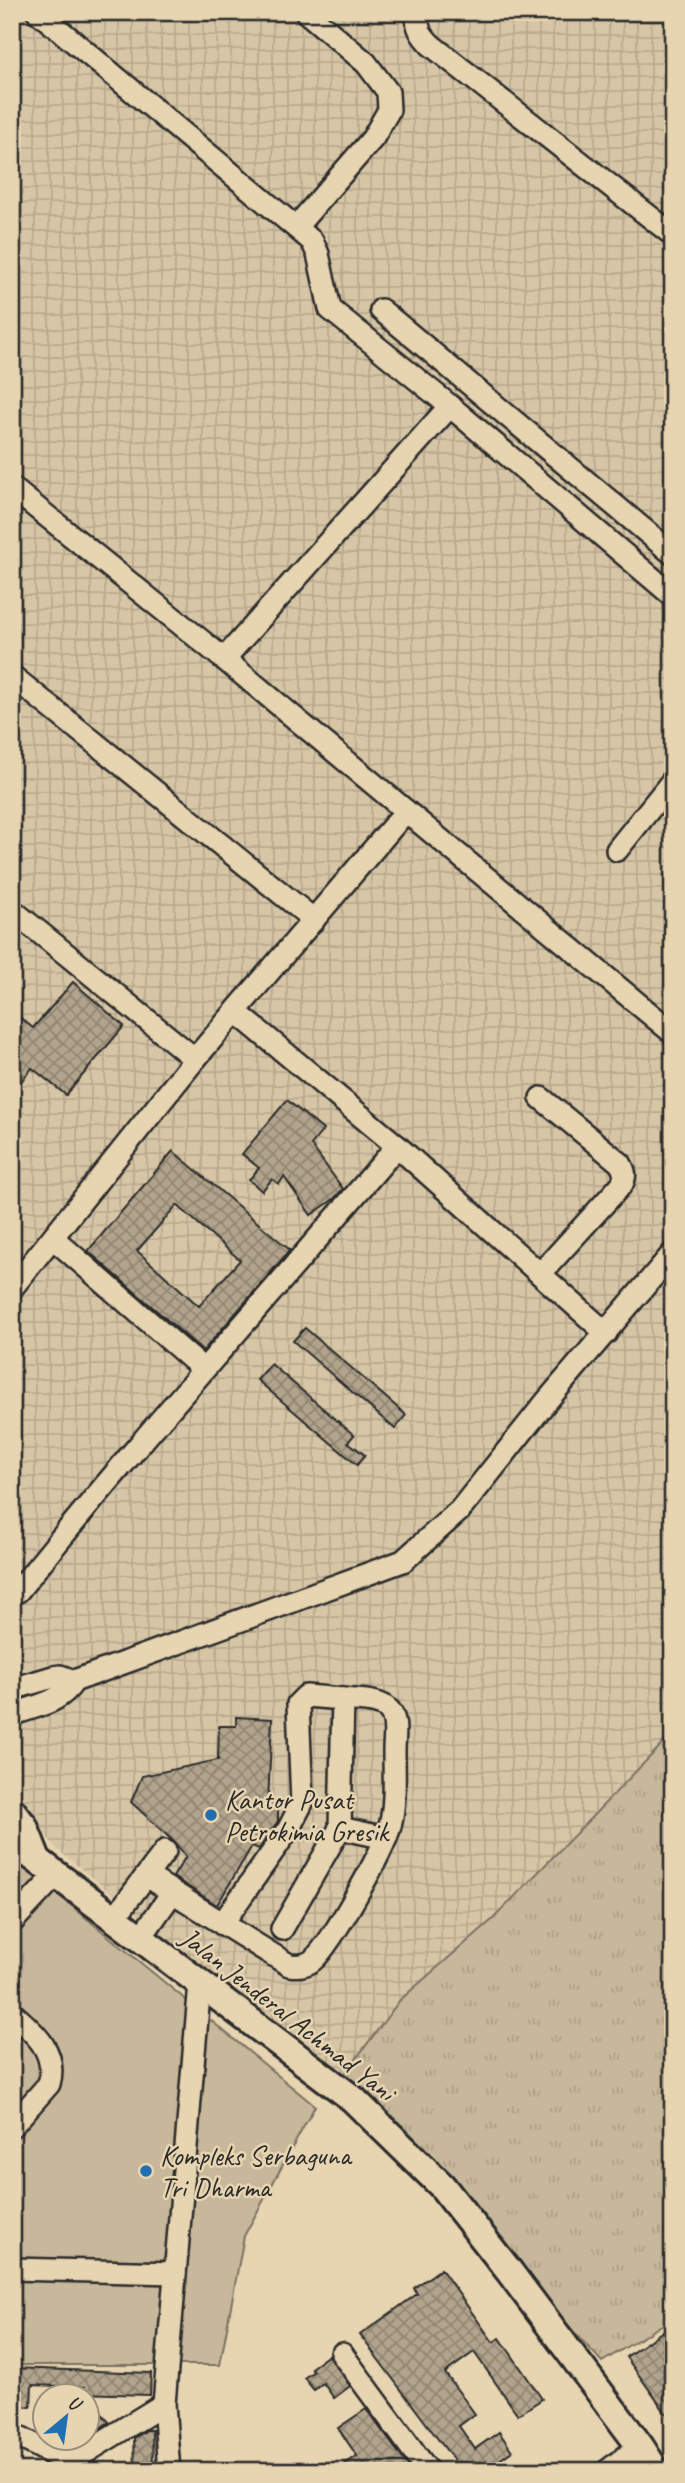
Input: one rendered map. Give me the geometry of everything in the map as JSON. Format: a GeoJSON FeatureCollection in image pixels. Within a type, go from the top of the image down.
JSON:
{"type":"FeatureCollection","features":[{"type":"Feature","properties":{"kind":"main road"},"geometry":{"type":"LineString","coordinates":[[12,1811],[24,1826],[47,1868]]}},
{"type":"Feature","properties":{"kind":"main road","name":"Jalan Jenderal Achmad Yani"},"geometry":{"type":"LineString","coordinates":[[12,1841],[353,2099],[442,2186],[509,2271],[656,2471]]}},
{"type":"Feature","properties":{"kind":"street"},"geometry":{"type":"LineString","coordinates":[[38,12],[312,241],[318,254],[330,309],[450,406],[673,596]]}},
{"type":"Feature","properties":{"kind":"street"},"geometry":{"type":"LineString","coordinates":[[296,227],[373,138],[389,110],[388,92],[366,63],[306,12]]}},
{"type":"Feature","properties":{"kind":"street"},"geometry":{"type":"LineString","coordinates":[[417,12],[419,30],[431,45],[673,235]]}},
{"type":"Feature","properties":{"kind":"street"},"geometry":{"type":"LineString","coordinates":[[382,310],[673,554]]}},
{"type":"Feature","properties":{"kind":"street"},"geometry":{"type":"LineString","coordinates":[[224,659],[450,406]]}},
{"type":"Feature","properties":{"kind":"street"},"geometry":{"type":"LineString","coordinates":[[12,488],[224,659],[673,1033]]}},
{"type":"Feature","properties":{"kind":"street"},"geometry":{"type":"LineString","coordinates":[[12,676],[314,920]]}},
{"type":"Feature","properties":{"kind":"street"},"geometry":{"type":"LineString","coordinates":[[617,850],[673,780]]}},
{"type":"Feature","properties":{"kind":"street"},"geometry":{"type":"LineString","coordinates":[[12,1288],[195,1059],[406,811]]}},
{"type":"Feature","properties":{"kind":"street"},"geometry":{"type":"LineString","coordinates":[[12,910],[195,1059]]}},
{"type":"Feature","properties":{"kind":"street"},"geometry":{"type":"LineString","coordinates":[[236,1012],[397,1146],[606,1332]]}},
{"type":"Feature","properties":{"kind":"street"},"geometry":{"type":"LineString","coordinates":[[540,1274],[625,1178],[620,1163],[541,1098]]}},
{"type":"Feature","properties":{"kind":"street"},"geometry":{"type":"LineString","coordinates":[[14,1590],[397,1146]]}},
{"type":"Feature","properties":{"kind":"street"},"geometry":{"type":"LineString","coordinates":[[53,1238],[203,1369]]}},
{"type":"Feature","properties":{"kind":"street"},"geometry":{"type":"LineString","coordinates":[[12,1715],[58,1699],[74,1681],[403,1561],[460,1510],[673,1253]]}},
{"type":"Feature","properties":{"kind":"street"},"geometry":{"type":"LineString","coordinates":[[12,1689],[60,1676],[74,1681]]}},
{"type":"Feature","properties":{"kind":"street"},"geometry":{"type":"LineString","coordinates":[[147,1876],[172,1893],[222,1924],[289,1965],[301,1966],[312,1961],[331,1936],[373,1865],[391,1824],[394,1793],[394,1719],[385,1706],[306,1696],[298,1704],[302,1802],[288,1830],[222,1924]]}},
{"type":"Feature","properties":{"kind":"street"},"geometry":{"type":"LineString","coordinates":[[282,1929],[340,1828],[343,1699]]}},
{"type":"Feature","properties":{"kind":"street"},"geometry":{"type":"LineString","coordinates":[[340,1828],[386,1838]]}},
{"type":"Feature","properties":{"kind":"street"},"geometry":{"type":"LineString","coordinates":[[115,1917],[165,1851]]}},
{"type":"Feature","properties":{"kind":"street"},"geometry":{"type":"LineString","coordinates":[[12,1922],[47,1868]]}},
{"type":"Feature","properties":{"kind":"street"},"geometry":{"type":"LineString","coordinates":[[141,1937],[172,1893]]}},
{"type":"Feature","properties":{"kind":"street"},"geometry":{"type":"LineString","coordinates":[[169,2471],[164,2404],[200,1983]]}},
{"type":"Feature","properties":{"kind":"street"},"geometry":{"type":"LineString","coordinates":[[12,2013],[44,2043],[51,2078],[49,2084],[12,2126]]}},
{"type":"Feature","properties":{"kind":"street"},"geometry":{"type":"LineString","coordinates":[[12,2269],[175,2273]]}},
{"type":"Feature","properties":{"kind":"street"},"geometry":{"type":"LineString","coordinates":[[342,2354],[428,2471]]}},
{"type":"Feature","properties":{"kind":"street"},"geometry":{"type":"LineString","coordinates":[[14,2436],[58,2464],[78,2457],[164,2404]]}},
{"type":"Feature","properties":{"kind":"street"},"geometry":{"type":"LineString","coordinates":[[607,2471],[640,2446]]}},
{"type":"Feature","properties":{"kind":"shaded area"},"geometry":{"type":"Polygon","coordinates":[[[12,12],[673,12],[673,1733],[492,1920],[400,2000],[341,2079],[58,1850],[12,1795],[12,12]]]}},
{"type":"Feature","properties":{"kind":"green space"},"geometry":{"type":"Polygon","coordinates":[[[673,1733],[673,2318],[602,2362],[341,2079],[400,2000],[492,1920],[673,1733]]]}},
{"type":"Feature","properties":{"kind":"green space","name":"Kompleks Serbaguna Tri Dharma"},"geometry":{"type":"Polygon","coordinates":[[[12,1857],[315,2106],[244,2236],[220,2365],[12,2365],[12,1857]]]}},
{"type":"Feature","properties":{"kind":"building"},"geometry":{"type":"Polygon","coordinates":[[[73,982],[124,1026],[66,1095],[32,1068],[12,1093],[12,1011],[33,1028],[73,982]]]}},
{"type":"Feature","properties":{"kind":"building"},"geometry":{"type":"Polygon","coordinates":[[[287,1100],[323,1130],[311,1145],[343,1189],[311,1215],[284,1177],[279,1184],[272,1179],[262,1191],[249,1180],[259,1168],[242,1154],[287,1100]]]}},
{"type":"Feature","properties":{"kind":"building"},"geometry":{"type":"Polygon","coordinates":[[[173,1151],[290,1250],[203,1351],[88,1251],[173,1151]],[[177,1205],[137,1251],[199,1306],[240,1260],[177,1205]]]}},
{"type":"Feature","properties":{"kind":"building"},"geometry":{"type":"Polygon","coordinates":[[[305,1328],[406,1415],[395,1429],[293,1341],[305,1328]]]}},
{"type":"Feature","properties":{"kind":"building"},"geometry":{"type":"Polygon","coordinates":[[[271,1364],[354,1435],[348,1442],[365,1455],[357,1465],[257,1380],[271,1364]]]}},
{"type":"Feature","properties":{"kind":"building","name":"Kantor Pusat Petrokimia Gresik"},"geometry":{"type":"Polygon","coordinates":[[[236,1717],[272,1719],[268,1802],[278,1804],[278,1821],[259,1849],[252,1846],[217,1905],[173,1877],[186,1856],[131,1802],[142,1776],[218,1760],[219,1726],[236,1726],[236,1717]]]}},
{"type":"Feature","properties":{"kind":"building"},"geometry":{"type":"Polygon","coordinates":[[[441,2269],[493,2342],[500,2338],[542,2399],[518,2415],[474,2352],[445,2373],[475,2414],[459,2426],[475,2449],[499,2432],[512,2451],[484,2471],[462,2471],[360,2335],[417,2294],[414,2288],[441,2269]]]}},
{"type":"Feature","properties":{"kind":"building"},"geometry":{"type":"Polygon","coordinates":[[[673,2324],[673,2423],[626,2357],[673,2324]]]}},
{"type":"Feature","properties":{"kind":"building"},"geometry":{"type":"Polygon","coordinates":[[[329,2355],[350,2386],[334,2398],[323,2383],[314,2390],[304,2378],[314,2371],[311,2368],[329,2355]]]}},
{"type":"Feature","properties":{"kind":"building"},"geometry":{"type":"Polygon","coordinates":[[[12,2368],[151,2373],[150,2395],[102,2394],[102,2382],[32,2382],[31,2407],[12,2406],[12,2368]]]}},
{"type":"Feature","properties":{"kind":"building"},"geometry":{"type":"Polygon","coordinates":[[[366,2409],[412,2471],[334,2471],[357,2456],[338,2428],[366,2409]]]}},
{"type":"Feature","properties":{"kind":"building"},"geometry":{"type":"Polygon","coordinates":[[[102,2414],[109,2422],[102,2427],[102,2414]]]}},
{"type":"Feature","properties":{"kind":"building"},"geometry":{"type":"Polygon","coordinates":[[[152,2430],[153,2467],[135,2468],[134,2438],[152,2430]]]}},
{"type":"Feature","properties":{"kind":"place","name":"Kantor Pusat Petrokimia Gresik"},"geometry":{"type":"Point","coordinates":[211,1815]}},
{"type":"Feature","properties":{"kind":"place","name":"Kompleks Serbaguna Tri Dharma"},"geometry":{"type":"Point","coordinates":[146,2171]}}]}
